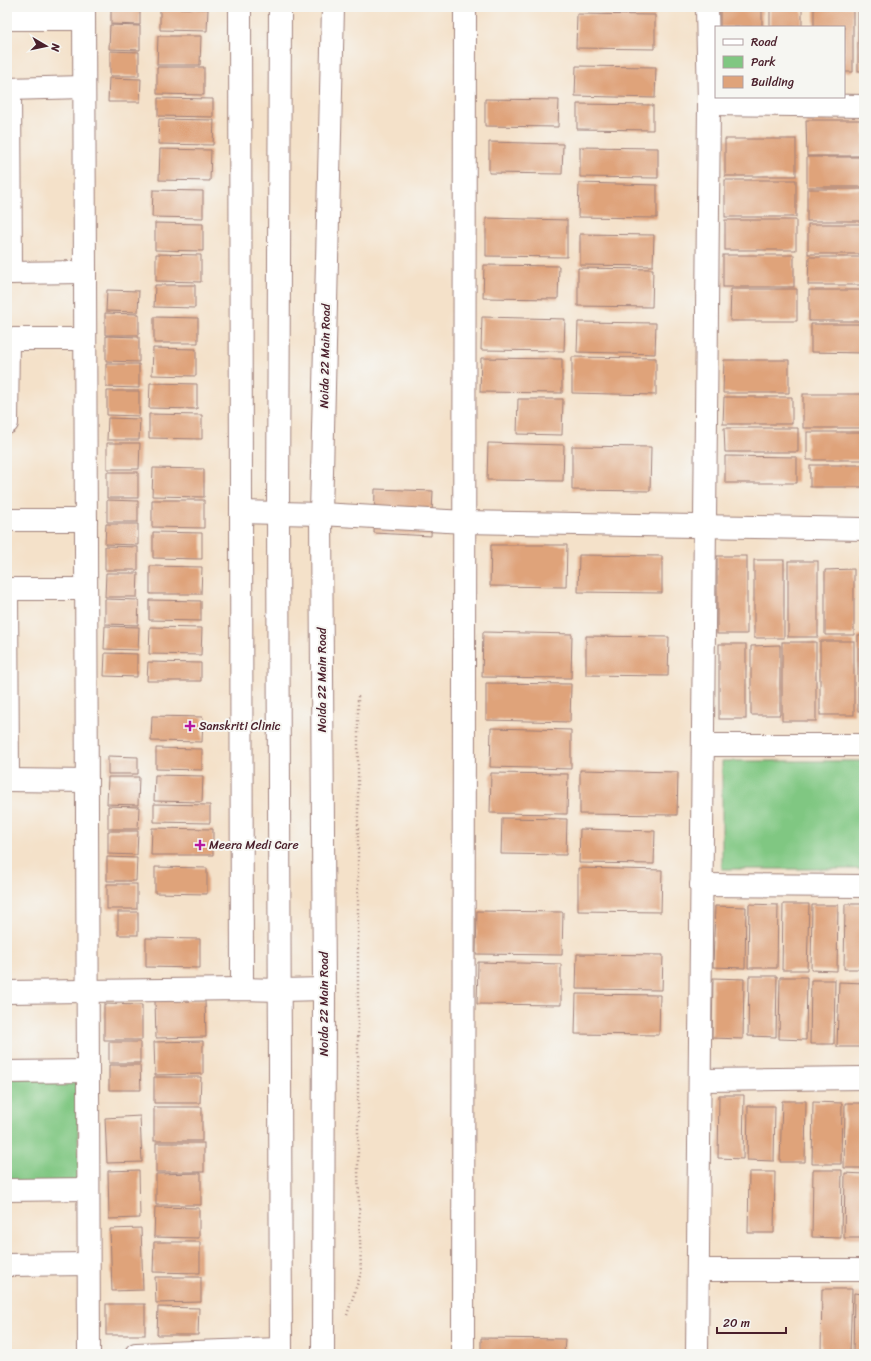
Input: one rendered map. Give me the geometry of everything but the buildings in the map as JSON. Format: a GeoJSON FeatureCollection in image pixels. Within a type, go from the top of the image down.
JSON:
{"type":"FeatureCollection","features":[{"type":"Feature","properties":{"kind":"street"},"geometry":{"type":"LineString","coordinates":[[240,7],[242,989]]}},
{"type":"Feature","properties":{"kind":"street"},"geometry":{"type":"LineString","coordinates":[[136,1354],[281,1351],[281,990],[278,513],[280,7]]}},
{"type":"Feature","properties":{"kind":"street","name":"Noida 22 Main Road"},"geometry":{"type":"LineString","coordinates":[[323,1354],[324,989],[321,514],[333,7]]}},
{"type":"Feature","properties":{"kind":"street"},"geometry":{"type":"LineString","coordinates":[[463,1354],[465,7]]}},
{"type":"Feature","properties":{"kind":"street"},"geometry":{"type":"LineString","coordinates":[[698,1354],[709,104],[707,7]]}},
{"type":"Feature","properties":{"kind":"street"},"geometry":{"type":"LineString","coordinates":[[11,15],[84,13],[89,1354]]}},
{"type":"Feature","properties":{"kind":"street"},"geometry":{"type":"LineString","coordinates":[[84,87],[9,89],[9,273],[85,272]]}},
{"type":"Feature","properties":{"kind":"street"},"geometry":{"type":"LineString","coordinates":[[709,104],[864,106]]}},
{"type":"Feature","properties":{"kind":"street"},"geometry":{"type":"LineString","coordinates":[[7,423],[8,338],[85,339]]}},
{"type":"Feature","properties":{"kind":"street"},"geometry":{"type":"LineString","coordinates":[[241,512],[321,514],[464,522],[864,529]]}},
{"type":"Feature","properties":{"kind":"street"},"geometry":{"type":"LineString","coordinates":[[7,520],[86,520]]}},
{"type":"Feature","properties":{"kind":"street"},"geometry":{"type":"LineString","coordinates":[[86,589],[7,589],[7,703],[8,780],[87,781]]}},
{"type":"Feature","properties":{"kind":"street"},"geometry":{"type":"LineString","coordinates":[[703,745],[864,745]]}},
{"type":"Feature","properties":{"kind":"street"},"geometry":{"type":"LineString","coordinates":[[701,885],[864,886]]}},
{"type":"Feature","properties":{"kind":"street"},"geometry":{"type":"LineString","coordinates":[[7,992],[324,989]]}},
{"type":"Feature","properties":{"kind":"street"},"geometry":{"type":"LineString","coordinates":[[7,1072],[88,1071]]}},
{"type":"Feature","properties":{"kind":"street"},"geometry":{"type":"LineString","coordinates":[[700,1080],[864,1078]]}},
{"type":"Feature","properties":{"kind":"street"},"geometry":{"type":"LineString","coordinates":[[7,1190],[88,1189]]}},
{"type":"Feature","properties":{"kind":"street"},"geometry":{"type":"LineString","coordinates":[[7,1265],[88,1264]]}},
{"type":"Feature","properties":{"kind":"street"},"geometry":{"type":"LineString","coordinates":[[698,1270],[864,1270]]}},
{"type":"Feature","properties":{"kind":"path"},"geometry":{"type":"LineString","coordinates":[[346,1317],[361,1273],[358,1170],[358,696]]}},
{"type":"Feature","properties":{"kind":"green space"},"geometry":{"type":"Polygon","coordinates":[[[722,761],[864,761],[864,869],[722,869],[722,761]]]}},
{"type":"Feature","properties":{"kind":"green space"},"geometry":{"type":"Polygon","coordinates":[[[77,1077],[79,1182],[7,1184],[7,1078],[77,1077]]]}},
{"type":"Feature","properties":{"kind":"place","name":"Sanskriti Clinic"},"geometry":{"type":"Point","coordinates":[190,726]}},
{"type":"Feature","properties":{"kind":"place","name":"Meera Medi Care"},"geometry":{"type":"Point","coordinates":[200,845]}}]}
